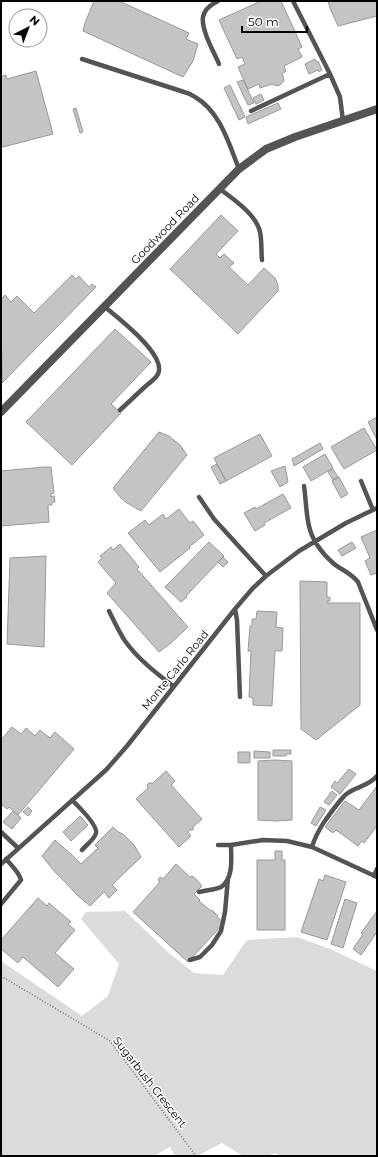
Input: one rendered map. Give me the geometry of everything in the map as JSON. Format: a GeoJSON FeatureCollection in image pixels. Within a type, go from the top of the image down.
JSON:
{"type":"FeatureCollection","features":[{"type":"Feature","properties":{"kind":"street","name":"Goodwood Road"},"geometry":{"type":"LineString","coordinates":[[1,412],[239,169],[266,149],[295,137],[377,109]]}},
{"type":"Feature","properties":{"kind":"lane"},"geometry":{"type":"LineString","coordinates":[[218,1],[207,10],[203,17],[203,25],[219,64]]}},
{"type":"Feature","properties":{"kind":"lane"},"geometry":{"type":"LineString","coordinates":[[293,1],[330,74],[340,98],[343,121]]}},
{"type":"Feature","properties":{"kind":"lane"},"geometry":{"type":"LineString","coordinates":[[82,58],[196,97],[215,115],[223,130],[239,169]]}},
{"type":"Feature","properties":{"kind":"lane"},"geometry":{"type":"LineString","coordinates":[[251,111],[330,74]]}},
{"type":"Feature","properties":{"kind":"lane"},"geometry":{"type":"LineString","coordinates":[[220,188],[241,206],[257,224],[260,232],[262,260]]}},
{"type":"Feature","properties":{"kind":"lane"},"geometry":{"type":"LineString","coordinates":[[105,307],[146,344],[156,357],[160,369],[156,377],[120,410]]}},
{"type":"Feature","properties":{"kind":"lane"},"geometry":{"type":"LineString","coordinates":[[361,481],[375,509]]}},
{"type":"Feature","properties":{"kind":"lane"},"geometry":{"type":"LineString","coordinates":[[304,486],[309,527],[315,542],[334,563],[353,576],[358,582],[377,630]]}},
{"type":"Feature","properties":{"kind":"lane"},"geometry":{"type":"LineString","coordinates":[[199,497],[214,519],[266,576]]}},
{"type":"Feature","properties":{"kind":"lane","name":"Monte Carlo Road"},"geometry":{"type":"LineString","coordinates":[[1,864],[106,770],[127,746],[173,686],[253,588],[266,576],[299,551],[346,523],[375,509]]}},
{"type":"Feature","properties":{"kind":"lane"},"geometry":{"type":"LineString","coordinates":[[236,609],[240,697]]}},
{"type":"Feature","properties":{"kind":"lane"},"geometry":{"type":"LineString","coordinates":[[109,611],[125,640],[133,650],[173,686]]}},
{"type":"Feature","properties":{"kind":"lane"},"geometry":{"type":"LineString","coordinates":[[312,847],[316,836],[329,814],[346,793],[358,787],[369,784],[377,776]]}},
{"type":"Feature","properties":{"kind":"lane"},"geometry":{"type":"LineString","coordinates":[[72,800],[90,819],[96,830],[96,834],[82,850]]}},
{"type":"Feature","properties":{"kind":"lane"},"geometry":{"type":"LineString","coordinates":[[1,832],[18,848]]}},
{"type":"Feature","properties":{"kind":"lane"},"geometry":{"type":"LineString","coordinates":[[218,845],[231,845],[263,840],[287,841],[312,847],[376,877],[377,869]]}},
{"type":"Feature","properties":{"kind":"lane"},"geometry":{"type":"LineString","coordinates":[[190,960],[200,957],[212,945],[221,931],[225,912],[228,878],[232,867],[231,845]]}},
{"type":"Feature","properties":{"kind":"lane"},"geometry":{"type":"LineString","coordinates":[[1,904],[21,880],[16,870],[6,860]]}},
{"type":"Feature","properties":{"kind":"lane"},"geometry":{"type":"LineString","coordinates":[[199,892],[222,886],[228,878]]}},
{"type":"Feature","properties":{"kind":"path","name":"Sugarbush Crescent"},"geometry":{"type":"LineString","coordinates":[[1,976],[110,1041],[196,1156]]}},
{"type":"Feature","properties":{"kind":"shaded area"},"geometry":{"type":"Polygon","coordinates":[[[125,911],[168,952],[194,973],[223,975],[247,940],[297,937],[330,949],[377,971],[377,1156],[278,1156],[276,1153],[266,1156],[243,1156],[222,1143],[197,1156],[175,1156],[170,1147],[154,1156],[1,1156],[1,961],[82,1016],[108,996],[119,964],[81,919],[86,912],[125,911]]]}},
{"type":"Feature","properties":{"kind":"building"},"geometry":{"type":"Polygon","coordinates":[[[94,1],[119,1],[189,33],[186,39],[198,44],[193,61],[183,77],[83,31],[94,1]]]}},
{"type":"Feature","properties":{"kind":"building"},"geometry":{"type":"Polygon","coordinates":[[[261,1],[281,1],[302,47],[298,49],[302,57],[284,66],[286,71],[282,74],[284,81],[280,85],[277,86],[272,84],[260,88],[259,84],[248,89],[238,67],[245,64],[242,57],[237,59],[219,20],[261,1]]]}},
{"type":"Feature","properties":{"kind":"building"},"geometry":{"type":"Polygon","coordinates":[[[328,1],[377,1],[377,16],[338,26],[328,1]]]}},
{"type":"Feature","properties":{"kind":"building"},"geometry":{"type":"Polygon","coordinates":[[[315,59],[317,62],[318,61],[322,70],[309,74],[305,64],[315,59]]]}},
{"type":"Feature","properties":{"kind":"building"},"geometry":{"type":"Polygon","coordinates":[[[36,71],[53,134],[3,147],[1,146],[1,77],[6,75],[7,79],[36,71]]]}},
{"type":"Feature","properties":{"kind":"building"},"geometry":{"type":"Polygon","coordinates":[[[243,80],[254,103],[248,105],[237,82],[243,80]]]}},
{"type":"Feature","properties":{"kind":"building"},"geometry":{"type":"Polygon","coordinates":[[[230,85],[245,117],[239,120],[224,88],[230,85]]]}},
{"type":"Feature","properties":{"kind":"building"},"geometry":{"type":"Polygon","coordinates":[[[261,94],[264,100],[256,104],[253,98],[261,94]]]}},
{"type":"Feature","properties":{"kind":"building"},"geometry":{"type":"Polygon","coordinates":[[[278,103],[281,109],[248,124],[246,117],[278,103]]]}},
{"type":"Feature","properties":{"kind":"building"},"geometry":{"type":"Polygon","coordinates":[[[76,108],[83,132],[80,133],[73,109],[76,108]]]}},
{"type":"Feature","properties":{"kind":"building"},"geometry":{"type":"Polygon","coordinates":[[[221,215],[238,231],[216,254],[220,258],[224,254],[234,263],[229,267],[248,285],[264,268],[275,278],[278,285],[278,291],[238,334],[170,269],[221,215]]]}},
{"type":"Feature","properties":{"kind":"building"},"geometry":{"type":"Polygon","coordinates":[[[72,275],[76,279],[79,276],[89,287],[92,284],[96,287],[2,383],[1,299],[5,295],[11,302],[17,296],[34,313],[72,275]]]}},
{"type":"Feature","properties":{"kind":"building"},"geometry":{"type":"Polygon","coordinates":[[[115,329],[151,362],[111,404],[121,413],[72,465],[26,422],[115,329]]]}},
{"type":"Feature","properties":{"kind":"building"},"geometry":{"type":"Polygon","coordinates":[[[377,417],[377,440],[368,422],[377,417]]]}},
{"type":"Feature","properties":{"kind":"building"},"geometry":{"type":"Polygon","coordinates":[[[364,428],[377,450],[344,469],[331,447],[364,428]]]}},
{"type":"Feature","properties":{"kind":"building"},"geometry":{"type":"Polygon","coordinates":[[[159,432],[169,436],[180,445],[187,455],[141,511],[127,503],[113,488],[159,432]]]}},
{"type":"Feature","properties":{"kind":"building"},"geometry":{"type":"Polygon","coordinates":[[[260,434],[272,456],[226,481],[214,458],[260,434]]]}},
{"type":"Feature","properties":{"kind":"building"},"geometry":{"type":"Polygon","coordinates":[[[320,443],[323,449],[294,466],[292,459],[320,443]]]}},
{"type":"Feature","properties":{"kind":"building"},"geometry":{"type":"Polygon","coordinates":[[[325,454],[333,468],[311,481],[303,467],[325,454]]]}},
{"type":"Feature","properties":{"kind":"building"},"geometry":{"type":"Polygon","coordinates":[[[217,464],[226,481],[220,484],[211,467],[217,464]]]}},
{"type":"Feature","properties":{"kind":"building"},"geometry":{"type":"Polygon","coordinates":[[[285,466],[288,482],[280,487],[271,471],[285,466]]]}},
{"type":"Feature","properties":{"kind":"building"},"geometry":{"type":"Polygon","coordinates":[[[51,467],[54,493],[51,494],[51,497],[54,496],[55,502],[52,502],[52,505],[48,505],[49,522],[1,526],[1,471],[51,467]]]}},
{"type":"Feature","properties":{"kind":"building"},"geometry":{"type":"Polygon","coordinates":[[[333,469],[338,477],[333,480],[328,472],[333,469]]]}},
{"type":"Feature","properties":{"kind":"building"},"geometry":{"type":"Polygon","coordinates":[[[339,477],[348,494],[341,498],[332,481],[339,477]]]}},
{"type":"Feature","properties":{"kind":"building"},"geometry":{"type":"Polygon","coordinates":[[[283,494],[291,508],[264,523],[265,525],[255,531],[244,513],[255,507],[256,509],[283,494]]]}},
{"type":"Feature","properties":{"kind":"building"},"geometry":{"type":"Polygon","coordinates":[[[179,509],[190,523],[193,521],[204,535],[160,572],[128,533],[145,520],[149,525],[163,514],[166,519],[179,509]]]}},
{"type":"Feature","properties":{"kind":"building"},"geometry":{"type":"Polygon","coordinates":[[[377,530],[377,573],[371,575],[365,561],[370,558],[361,537],[377,530]]]}},
{"type":"Feature","properties":{"kind":"building"},"geometry":{"type":"Polygon","coordinates":[[[209,542],[224,556],[181,602],[165,587],[209,542]]]}},
{"type":"Feature","properties":{"kind":"building"},"geometry":{"type":"Polygon","coordinates":[[[352,542],[356,548],[342,556],[338,550],[352,542]]]}},
{"type":"Feature","properties":{"kind":"building"},"geometry":{"type":"Polygon","coordinates":[[[120,544],[139,567],[137,569],[188,627],[159,652],[107,593],[116,583],[98,562],[102,558],[100,556],[111,547],[113,550],[120,544]]]}},
{"type":"Feature","properties":{"kind":"building"},"geometry":{"type":"Polygon","coordinates":[[[46,556],[44,647],[7,644],[10,558],[46,556]]]}},
{"type":"Feature","properties":{"kind":"building"},"geometry":{"type":"Polygon","coordinates":[[[223,557],[228,562],[223,567],[218,562],[223,557]]]}},
{"type":"Feature","properties":{"kind":"building"},"geometry":{"type":"Polygon","coordinates":[[[300,581],[327,582],[327,597],[330,597],[330,601],[327,601],[327,603],[360,603],[360,705],[316,740],[301,729],[300,581]]]}},
{"type":"Feature","properties":{"kind":"building"},"geometry":{"type":"Polygon","coordinates":[[[257,611],[277,612],[276,627],[283,628],[282,651],[275,651],[272,706],[253,705],[253,698],[249,697],[251,651],[248,651],[250,626],[252,626],[252,619],[256,619],[257,611]]]}},
{"type":"Feature","properties":{"kind":"building"},"geometry":{"type":"Polygon","coordinates":[[[12,727],[21,734],[26,728],[35,736],[40,730],[50,738],[55,732],[74,749],[18,815],[9,807],[7,809],[1,804],[1,740],[12,727]]]}},
{"type":"Feature","properties":{"kind":"building"},"geometry":{"type":"Polygon","coordinates":[[[273,750],[291,750],[291,754],[286,754],[286,756],[273,756],[273,750]]]}},
{"type":"Feature","properties":{"kind":"building"},"geometry":{"type":"Polygon","coordinates":[[[254,751],[270,752],[270,758],[254,758],[254,751]]]}},
{"type":"Feature","properties":{"kind":"building"},"geometry":{"type":"Polygon","coordinates":[[[238,752],[250,752],[250,763],[238,763],[238,752]]]}},
{"type":"Feature","properties":{"kind":"building"},"geometry":{"type":"Polygon","coordinates":[[[258,761],[292,761],[292,820],[258,820],[258,761]]]}},
{"type":"Feature","properties":{"kind":"building"},"geometry":{"type":"Polygon","coordinates":[[[349,769],[356,774],[340,794],[331,787],[335,781],[337,783],[349,769]]]}},
{"type":"Feature","properties":{"kind":"building"},"geometry":{"type":"Polygon","coordinates":[[[166,771],[175,781],[171,785],[202,819],[193,827],[193,830],[189,830],[188,832],[191,836],[179,847],[136,799],[148,788],[147,785],[149,783],[153,783],[166,771]]]}},
{"type":"Feature","properties":{"kind":"building"},"geometry":{"type":"Polygon","coordinates":[[[377,786],[377,826],[364,843],[362,841],[358,846],[336,830],[333,833],[325,827],[345,801],[359,810],[377,786]]]}},
{"type":"Feature","properties":{"kind":"building"},"geometry":{"type":"Polygon","coordinates":[[[332,791],[337,795],[329,805],[324,802],[332,791]]]}},
{"type":"Feature","properties":{"kind":"building"},"geometry":{"type":"Polygon","coordinates":[[[28,807],[32,811],[28,816],[23,812],[28,807]]]}},
{"type":"Feature","properties":{"kind":"building"},"geometry":{"type":"Polygon","coordinates":[[[320,807],[326,810],[316,826],[311,823],[320,807]]]}},
{"type":"Feature","properties":{"kind":"building"},"geometry":{"type":"Polygon","coordinates":[[[13,811],[21,818],[12,829],[3,822],[13,811]]]}},
{"type":"Feature","properties":{"kind":"building"},"geometry":{"type":"Polygon","coordinates":[[[80,816],[88,825],[71,841],[63,832],[80,816]]]}},
{"type":"Feature","properties":{"kind":"building"},"geometry":{"type":"Polygon","coordinates":[[[113,827],[134,845],[141,857],[112,885],[117,890],[109,898],[104,892],[90,906],[77,895],[42,856],[55,840],[81,864],[98,848],[95,845],[113,827]]]}},
{"type":"Feature","properties":{"kind":"building"},"geometry":{"type":"Polygon","coordinates":[[[275,851],[282,851],[282,860],[285,860],[285,930],[257,930],[257,860],[275,860],[275,851]]]}},
{"type":"Feature","properties":{"kind":"building"},"geometry":{"type":"Polygon","coordinates":[[[176,864],[190,877],[192,876],[195,878],[202,886],[194,894],[200,900],[199,901],[211,911],[212,910],[224,923],[188,962],[133,912],[160,882],[158,880],[160,877],[163,879],[176,864]]]}},
{"type":"Feature","properties":{"kind":"building"},"geometry":{"type":"Polygon","coordinates":[[[325,875],[346,882],[327,940],[301,932],[319,879],[323,881],[325,875]]]}},
{"type":"Feature","properties":{"kind":"building"},"geometry":{"type":"Polygon","coordinates":[[[38,898],[47,906],[49,903],[71,922],[68,924],[75,930],[55,953],[74,969],[58,987],[23,957],[18,963],[1,949],[1,940],[38,898]]]}},
{"type":"Feature","properties":{"kind":"building"},"geometry":{"type":"Polygon","coordinates":[[[345,899],[357,903],[343,948],[331,944],[345,899]]]}},
{"type":"Feature","properties":{"kind":"building"},"geometry":{"type":"Polygon","coordinates":[[[377,911],[377,932],[361,955],[353,949],[363,934],[361,933],[377,911]]]}}]}
